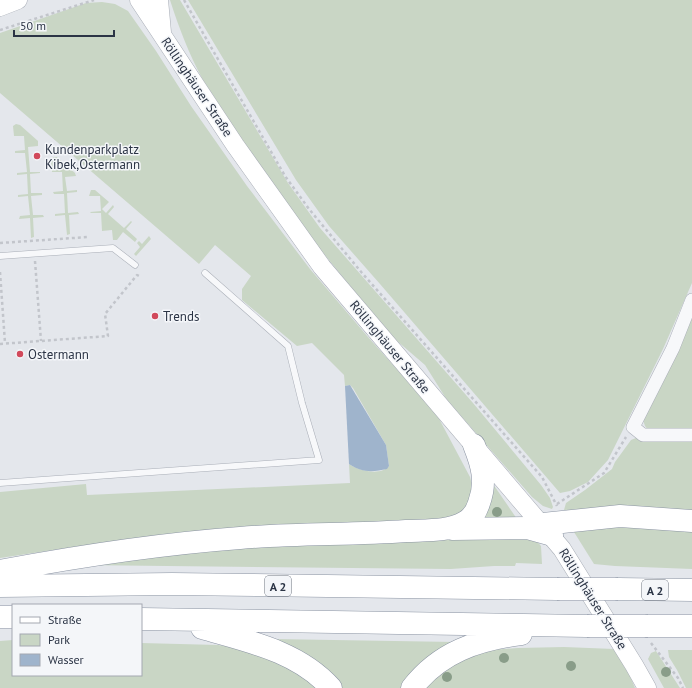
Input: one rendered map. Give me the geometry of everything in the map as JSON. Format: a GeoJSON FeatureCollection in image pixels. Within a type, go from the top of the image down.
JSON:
{"type":"FeatureCollection","features":[{"type":"Feature","properties":{"kind":"highway"},"geometry":{"type":"LineString","coordinates":[[452,528],[467,521],[477,510],[482,494],[484,478],[482,464],[474,445]]}},
{"type":"Feature","properties":{"kind":"highway"},"geometry":{"type":"LineString","coordinates":[[0,571],[127,549],[240,538],[376,533],[452,528],[527,528],[554,521],[620,516],[692,521]]}},
{"type":"Feature","properties":{"kind":"highway","name":"A 2"},"geometry":{"type":"LineString","coordinates":[[0,586],[172,584],[692,590]]}},
{"type":"Feature","properties":{"kind":"highway"},"geometry":{"type":"LineString","coordinates":[[0,617],[12,617]]}},
{"type":"Feature","properties":{"kind":"highway"},"geometry":{"type":"LineString","coordinates":[[142,619],[587,626],[649,634],[692,626]]}},
{"type":"Feature","properties":{"kind":"highway"},"geometry":{"type":"LineString","coordinates":[[176,620],[276,650],[310,669],[331,688]]}},
{"type":"Feature","properties":{"kind":"highway"},"geometry":{"type":"LineString","coordinates":[[412,688],[428,670],[439,661],[466,647],[502,637],[587,626]]}},
{"type":"Feature","properties":{"kind":"main road"},"geometry":{"type":"LineString","coordinates":[[0,7],[18,0]]}},
{"type":"Feature","properties":{"kind":"main road","name":"Röllinghäuser Straße"},"geometry":{"type":"LineString","coordinates":[[139,0],[235,145],[322,267],[474,445],[554,521],[566,555],[647,688]]}},
{"type":"Feature","properties":{"kind":"main road"},"geometry":{"type":"LineString","coordinates":[[159,0],[162,35]]}},
{"type":"Feature","properties":{"kind":"street"},"geometry":{"type":"LineString","coordinates":[[692,300],[673,348],[633,427],[643,434],[692,435]]}},
{"type":"Feature","properties":{"kind":"lane"},"geometry":{"type":"LineString","coordinates":[[0,256],[113,248],[135,265]]}},
{"type":"Feature","properties":{"kind":"lane"},"geometry":{"type":"LineString","coordinates":[[0,484],[319,460],[302,403],[288,346],[205,274]]}},
{"type":"Feature","properties":{"kind":"path"},"geometry":{"type":"LineString","coordinates":[[0,30],[94,0]]}},
{"type":"Feature","properties":{"kind":"path"},"geometry":{"type":"LineString","coordinates":[[184,0],[285,176],[309,209],[362,273],[542,477],[554,521],[604,473],[633,427]]}},
{"type":"Feature","properties":{"kind":"path"},"geometry":{"type":"LineString","coordinates":[[0,243],[88,237]]}},
{"type":"Feature","properties":{"kind":"path"},"geometry":{"type":"LineString","coordinates":[[33,241],[41,340]]}},
{"type":"Feature","properties":{"kind":"path"},"geometry":{"type":"LineString","coordinates":[[0,272],[5,343]]}},
{"type":"Feature","properties":{"kind":"path"},"geometry":{"type":"LineString","coordinates":[[0,344],[108,336],[105,314],[137,275],[139,276]]}},
{"type":"Feature","properties":{"kind":"path"},"geometry":{"type":"LineString","coordinates":[[649,634],[683,688]]}},
{"type":"Feature","properties":{"kind":"green space"},"geometry":{"type":"Polygon","coordinates":[[[170,0],[180,0],[288,183],[320,228],[473,403],[541,485],[550,498],[553,507],[552,509],[543,506],[532,497],[447,400],[425,365],[389,334],[285,206],[203,80],[185,41],[170,0]]]}},
{"type":"Feature","properties":{"kind":"green space"},"geometry":{"type":"Polygon","coordinates":[[[188,0],[692,0],[692,283],[663,349],[608,460],[588,482],[570,491],[560,493],[329,226],[296,180],[188,0]]]}},
{"type":"Feature","properties":{"kind":"green space"},"geometry":{"type":"Polygon","coordinates":[[[102,2],[115,4],[128,11],[156,51],[191,106],[247,186],[310,269],[436,413],[470,477],[474,493],[471,503],[458,515],[437,520],[120,540],[0,558],[0,492],[86,484],[87,495],[350,483],[349,464],[358,469],[375,472],[381,471],[389,466],[386,445],[353,388],[350,385],[345,386],[344,375],[312,343],[297,346],[242,300],[242,289],[251,276],[215,245],[199,264],[0,93],[0,33],[86,3],[102,2]]]}},
{"type":"Feature","properties":{"kind":"green space"},"geometry":{"type":"Polygon","coordinates":[[[16,124],[20,125],[38,141],[38,146],[28,147],[30,172],[40,172],[30,174],[31,193],[42,193],[42,195],[31,196],[33,215],[43,215],[44,217],[33,218],[34,237],[31,238],[30,218],[19,219],[20,216],[30,215],[28,196],[18,197],[18,195],[28,194],[27,174],[17,175],[17,173],[27,172],[25,153],[15,153],[15,151],[25,150],[24,136],[14,136],[13,126],[16,124]]]}},
{"type":"Feature","properties":{"kind":"green space"},"geometry":{"type":"Polygon","coordinates":[[[54,157],[57,157],[75,173],[76,176],[65,177],[67,191],[77,190],[77,192],[67,193],[68,213],[78,212],[79,214],[69,215],[70,234],[67,235],[65,215],[55,216],[55,214],[65,213],[64,194],[54,194],[53,192],[63,191],[62,172],[52,172],[51,160],[54,157]]]}},
{"type":"Feature","properties":{"kind":"green space"},"geometry":{"type":"Polygon","coordinates":[[[91,190],[95,190],[109,202],[102,209],[106,213],[113,205],[114,207],[108,214],[124,228],[131,221],[132,222],[126,229],[137,239],[135,242],[123,232],[117,240],[113,240],[112,230],[102,231],[101,213],[90,212],[101,211],[100,196],[89,196],[91,190]]]}},
{"type":"Feature","properties":{"kind":"green space"},"geometry":{"type":"Polygon","coordinates":[[[149,236],[151,239],[136,256],[134,254],[140,247],[137,243],[139,241],[142,244],[149,236]]]}},
{"type":"Feature","properties":{"kind":"green space"},"geometry":{"type":"Polygon","coordinates":[[[692,311],[692,433],[648,430],[643,420],[692,311]]]}},
{"type":"Feature","properties":{"kind":"green space"},"geometry":{"type":"Polygon","coordinates":[[[636,438],[655,442],[692,441],[692,512],[603,509],[564,510],[566,503],[612,469],[615,462],[631,440],[636,438]]]}},
{"type":"Feature","properties":{"kind":"green space"},"geometry":{"type":"Polygon","coordinates":[[[493,485],[495,487],[517,519],[481,524],[493,485]]]}},
{"type":"Feature","properties":{"kind":"green space"},"geometry":{"type":"Polygon","coordinates":[[[590,526],[692,528],[692,569],[594,564],[574,532],[590,526]]]}},
{"type":"Feature","properties":{"kind":"green space"},"geometry":{"type":"Polygon","coordinates":[[[534,538],[541,546],[542,564],[516,563],[515,566],[451,569],[78,565],[278,541],[534,538]]]}},
{"type":"Feature","properties":{"kind":"green space"},"geometry":{"type":"Polygon","coordinates":[[[273,639],[455,642],[405,688],[342,688],[340,684],[273,639]]]}},
{"type":"Feature","properties":{"kind":"green space"},"geometry":{"type":"Polygon","coordinates":[[[12,640],[12,676],[142,676],[142,643],[218,645],[241,648],[278,661],[319,688],[0,688],[0,641],[12,640]]]}},
{"type":"Feature","properties":{"kind":"green space"},"geometry":{"type":"Polygon","coordinates":[[[564,647],[614,649],[630,676],[635,688],[423,688],[447,667],[490,650],[564,647]]]}},
{"type":"Feature","properties":{"kind":"green space"},"geometry":{"type":"Polygon","coordinates":[[[668,650],[692,650],[692,688],[686,688],[669,657],[668,650]]]}},
{"type":"Feature","properties":{"kind":"green space"},"geometry":{"type":"Polygon","coordinates":[[[656,651],[680,688],[664,688],[648,659],[651,653],[656,651]]]}},
{"type":"Feature","properties":{"kind":"water"},"geometry":{"type":"Polygon","coordinates":[[[350,385],[386,445],[389,466],[387,469],[368,471],[358,469],[349,464],[345,386],[350,385]]]}},
{"type":"Feature","properties":{"kind":"place","name":"Kundenparkplatz Kibek,Ostermann"},"geometry":{"type":"Point","coordinates":[37,156]}},
{"type":"Feature","properties":{"kind":"place","name":"Trends"},"geometry":{"type":"Point","coordinates":[155,316]}},
{"type":"Feature","properties":{"kind":"place","name":"Ostermann"},"geometry":{"type":"Point","coordinates":[20,354]}}]}
